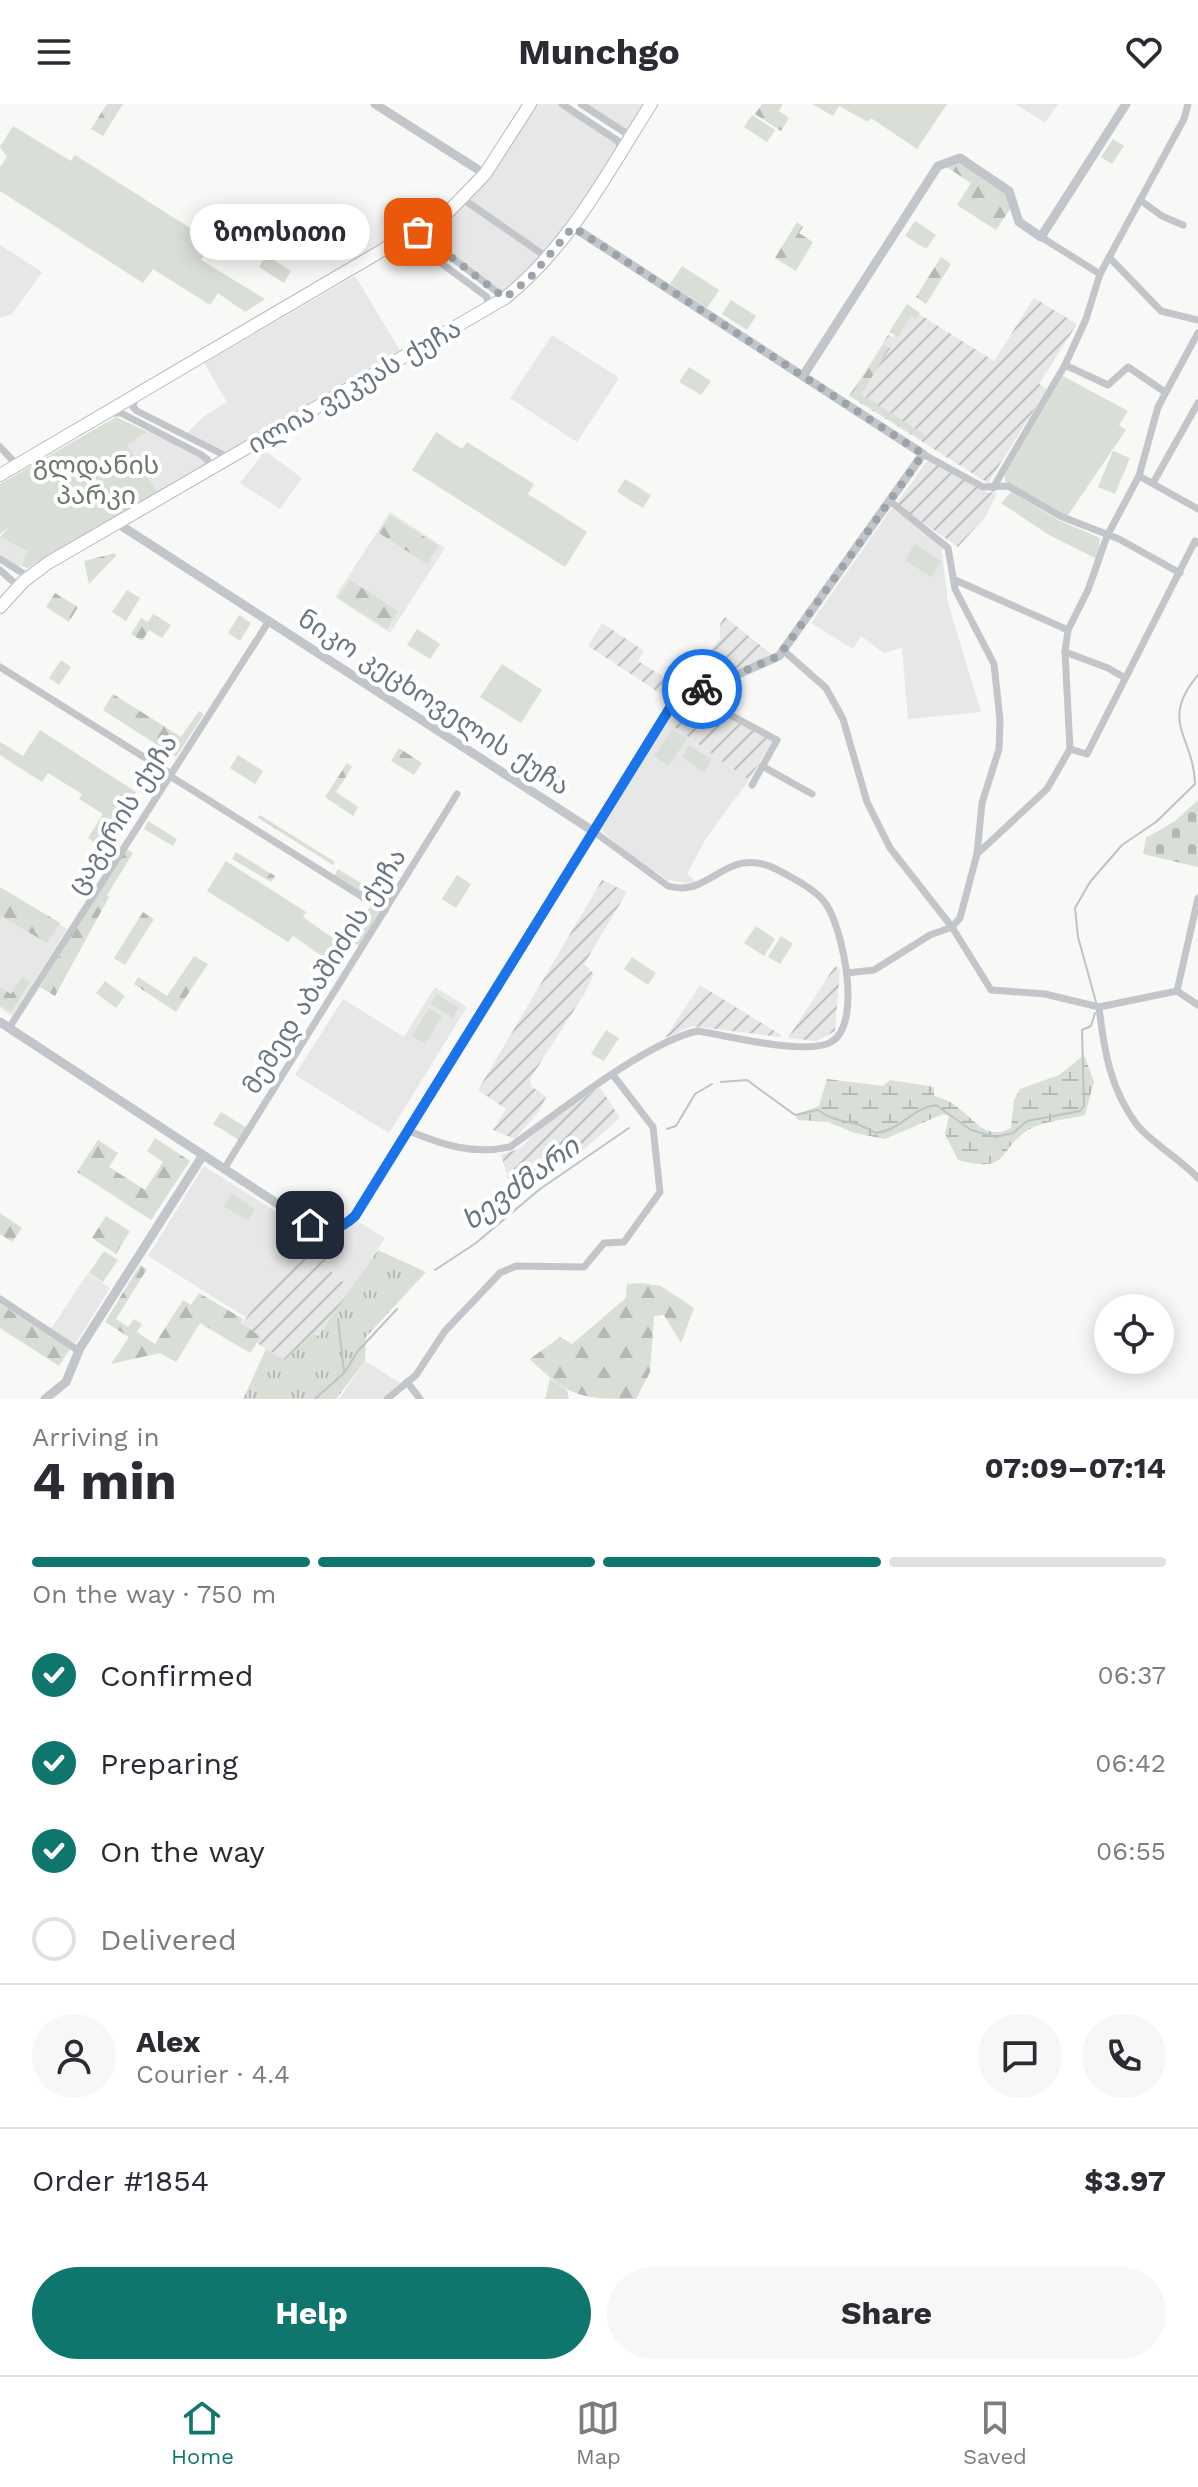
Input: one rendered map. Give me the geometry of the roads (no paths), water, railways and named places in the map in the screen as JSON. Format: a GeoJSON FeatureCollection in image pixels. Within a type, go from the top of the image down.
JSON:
{"type":"FeatureCollection","features":[{"type":"Feature","properties":{"kind":"main road"},"geometry":{"type":"LineString","coordinates":[[0,475],[418,232],[463,199],[485,174],[530,104]]}},
{"type":"Feature","properties":{"kind":"main road","name":"ილია ვეკუას ქუჩა"},"geometry":{"type":"LineString","coordinates":[[0,607],[29,577],[117,523],[505,298],[548,258],[573,227],[651,104]]}},
{"type":"Feature","properties":{"kind":"street"},"geometry":{"type":"LineString","coordinates":[[375,104],[485,174]]}},
{"type":"Feature","properties":{"kind":"street"},"geometry":{"type":"LineString","coordinates":[[562,104],[618,141],[622,151]]}},
{"type":"Feature","properties":{"kind":"street"},"geometry":{"type":"LineString","coordinates":[[581,104],[624,132],[634,131]]}},
{"type":"Feature","properties":{"kind":"street"},"geometry":{"type":"LineString","coordinates":[[1041,237],[1126,104]]}},
{"type":"Feature","properties":{"kind":"street"},"geometry":{"type":"LineString","coordinates":[[993,488],[1065,365],[1086,319],[1100,274],[1184,119],[1188,104]]}},
{"type":"Feature","properties":{"kind":"street"},"geometry":{"type":"LineString","coordinates":[[803,376],[938,166],[946,161],[960,158],[1009,191],[1019,222],[1100,274]]}},
{"type":"Feature","properties":{"kind":"street"},"geometry":{"type":"LineString","coordinates":[[463,199],[548,258]]}},
{"type":"Feature","properties":{"kind":"street"},"geometry":{"type":"LineString","coordinates":[[1140,200],[1162,216],[1183,225]]}},
{"type":"Feature","properties":{"kind":"street"},"geometry":{"type":"LineString","coordinates":[[573,227],[923,454],[983,487],[1008,486],[1060,516],[1119,539],[1180,573]]}},
{"type":"Feature","properties":{"kind":"street"},"geometry":{"type":"LineString","coordinates":[[418,232],[505,298]]}},
{"type":"Feature","properties":{"kind":"street"},"geometry":{"type":"LineString","coordinates":[[399,244],[414,243],[487,297],[488,308]]}},
{"type":"Feature","properties":{"kind":"street"},"geometry":{"type":"LineString","coordinates":[[1109,257],[1161,311],[1198,320]]}},
{"type":"Feature","properties":{"kind":"street"},"geometry":{"type":"LineString","coordinates":[[977,854],[1047,789],[1070,749],[1065,652],[1068,630],[1088,590],[1107,536],[1139,476],[1165,392],[1198,333]]}},
{"type":"Feature","properties":{"kind":"street"},"geometry":{"type":"LineString","coordinates":[[1065,365],[1108,385],[1128,367],[1165,392]]}},
{"type":"Feature","properties":{"kind":"street"},"geometry":{"type":"LineString","coordinates":[[135,397],[133,407],[137,411],[218,455],[233,457]]}},
{"type":"Feature","properties":{"kind":"street"},"geometry":{"type":"LineString","coordinates":[[1153,483],[1198,403]]}},
{"type":"Feature","properties":{"kind":"street"},"geometry":{"type":"LineString","coordinates":[[108,413],[121,413],[200,454],[208,460],[208,470]]}},
{"type":"Feature","properties":{"kind":"street"},"geometry":{"type":"LineString","coordinates":[[0,447],[17,465]]}},
{"type":"Feature","properties":{"kind":"street"},"geometry":{"type":"LineString","coordinates":[[0,1022],[322,1230],[342,1226],[355,1216],[409,1131],[673,703],[689,693],[749,672],[784,651],[923,454]]}},
{"type":"Feature","properties":{"kind":"street"},"geometry":{"type":"LineString","coordinates":[[1139,476],[1198,509]]}},
{"type":"Feature","properties":{"kind":"street"},"geometry":{"type":"LineString","coordinates":[[847,973],[874,970],[930,935],[952,927],[960,918],[977,854],[982,803],[999,749],[1000,720],[994,664],[982,634],[960,599],[948,548],[891,502]]}},
{"type":"Feature","properties":{"kind":"street","name":"ნიკო კეცხოველის ქუჩა"},"geometry":{"type":"LineString","coordinates":[[117,523],[593,831],[668,886],[679,890],[700,885],[736,863],[759,863],[776,869],[821,898],[828,906],[847,973],[846,1020],[834,1041],[808,1047],[698,1031],[683,1034],[613,1075],[510,1147],[469,1151],[409,1131]]}},
{"type":"Feature","properties":{"kind":"street"},"geometry":{"type":"LineString","coordinates":[[1070,749],[1087,754],[1197,542]]}},
{"type":"Feature","properties":{"kind":"street"},"geometry":{"type":"LineString","coordinates":[[0,559],[29,577]]}},
{"type":"Feature","properties":{"kind":"street"},"geometry":{"type":"LineString","coordinates":[[0,570],[18,586]]}},
{"type":"Feature","properties":{"kind":"street"},"geometry":{"type":"LineString","coordinates":[[955,580],[1068,630]]}},
{"type":"Feature","properties":{"kind":"street","name":"ცაგერის ქუჩა"},"geometry":{"type":"LineString","coordinates":[[9,1028],[269,621]]}},
{"type":"Feature","properties":{"kind":"street"},"geometry":{"type":"LineString","coordinates":[[784,651],[826,688],[843,719],[874,818],[890,848],[952,927],[991,990],[1045,994],[1099,1007],[1123,1005],[1177,991],[1198,1005]]}},
{"type":"Feature","properties":{"kind":"street"},"geometry":{"type":"LineString","coordinates":[[1065,652],[1108,668],[1125,678]]}},
{"type":"Feature","properties":{"kind":"street"},"geometry":{"type":"LineString","coordinates":[[0,667],[385,911]]}},
{"type":"Feature","properties":{"kind":"street"},"geometry":{"type":"LineString","coordinates":[[689,693],[777,740],[752,785]]}},
{"type":"Feature","properties":{"kind":"street"},"geometry":{"type":"LineString","coordinates":[[762,766],[812,794]]}},
{"type":"Feature","properties":{"kind":"street","name":"მემედ აბაშიძის ქუჩა"},"geometry":{"type":"LineString","coordinates":[[224,1169],[457,794]]}},
{"type":"Feature","properties":{"kind":"street"},"geometry":{"type":"LineString","coordinates":[[1177,991],[1198,898]]}},
{"type":"Feature","properties":{"kind":"street"},"geometry":{"type":"LineString","coordinates":[[1099,1007],[1106,1067],[1138,1126],[1181,1160],[1198,1178]]}},
{"type":"Feature","properties":{"kind":"street"},"geometry":{"type":"LineString","coordinates":[[387,1399],[416,1375],[445,1331],[500,1273],[516,1266],[584,1267],[604,1243],[624,1242],[660,1192],[653,1127],[613,1075]]}},
{"type":"Feature","properties":{"kind":"street"},"geometry":{"type":"LineString","coordinates":[[45,1399],[66,1382],[79,1351],[203,1155]]}},
{"type":"Feature","properties":{"kind":"street"},"geometry":{"type":"LineString","coordinates":[[0,1299],[79,1351]]}},
{"type":"Feature","properties":{"kind":"street"},"geometry":{"type":"LineString","coordinates":[[407,1382],[420,1399]]}},
{"type":"Feature","properties":{"kind":"waterway","name":"ხევძმარი"},"geometry":{"type":"LineString","coordinates":[[1195,783],[1179,717],[1187,691],[1198,675]]}},
{"type":"Feature","properties":{"kind":"waterway","name":"ხევძმარი"},"geometry":{"type":"LineString","coordinates":[[1096,1002],[1078,937],[1075,908],[1090,882],[1122,845],[1156,822],[1195,784]]}},
{"type":"Feature","properties":{"kind":"waterway","name":"ხევძმარი"},"geometry":{"type":"LineString","coordinates":[[721,1082],[747,1080],[795,1115],[818,1110],[875,1133],[892,1128],[920,1110],[936,1105],[971,1130],[995,1137],[1013,1133],[1027,1121],[1080,1111],[1084,1106],[1082,1030],[1091,1026],[1095,1013]]}},
{"type":"Feature","properties":{"kind":"waterway","name":"ხევძმარი"},"geometry":{"type":"LineString","coordinates":[[667,1129],[676,1126],[695,1094],[712,1084]]}},
{"type":"Feature","properties":{"kind":"waterway","name":"ხევძმარი"},"geometry":{"type":"LineString","coordinates":[[435,1270],[476,1243],[540,1189],[629,1128]]}},
{"type":"Feature","properties":{"kind":"waterway","name":"ხევძმარი"},"geometry":{"type":"LineString","coordinates":[[315,1399],[345,1372],[357,1352],[397,1309]]}},
{"type":"Feature","properties":{"kind":"waterway"},"geometry":{"type":"LineString","coordinates":[[338,1319],[344,1371]]}},
{"type":"Feature","properties":{"kind":"place","name":"ზოოსითი"},"geometry":{"type":"Point","coordinates":[418,232]}},
{"type":"Feature","properties":{"kind":"park label","name":"გლდანის პარკი"},"geometry":{"type":"Point","coordinates":[96,480]}}]}
